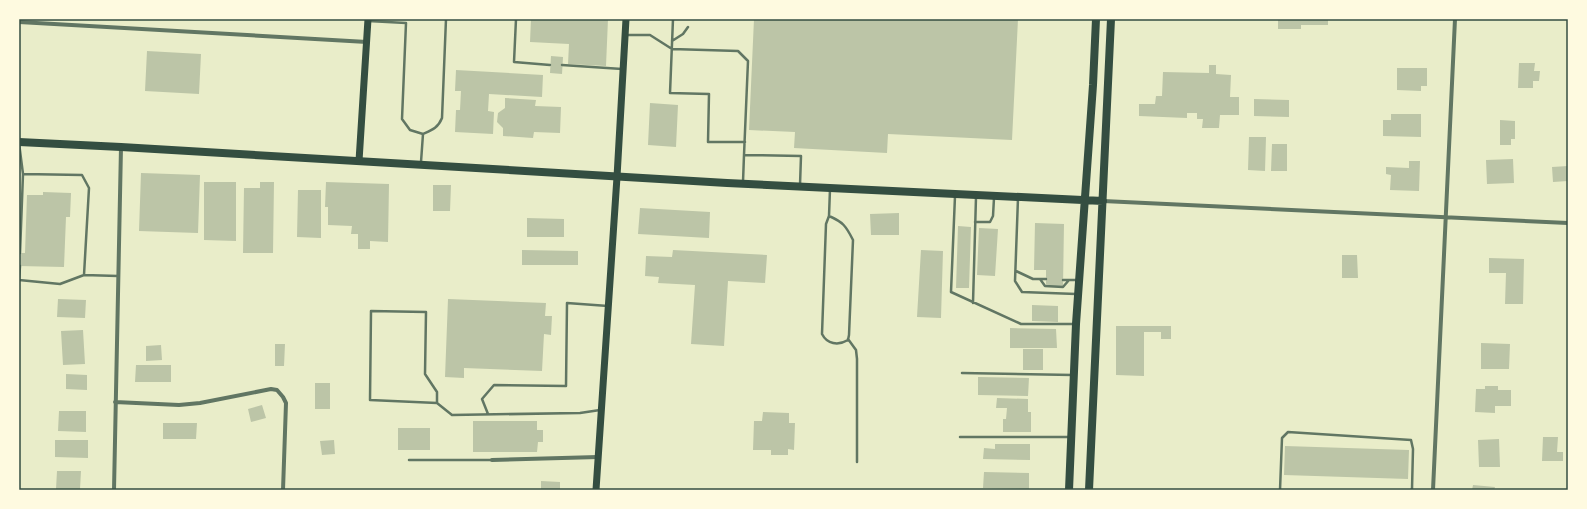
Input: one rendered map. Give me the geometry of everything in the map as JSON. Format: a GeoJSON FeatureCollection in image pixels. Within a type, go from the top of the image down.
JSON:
{"type":"FeatureCollection","features":[{"type":"Feature","properties":{"kind":"main road"},"geometry":{"type":"LineString","coordinates":[[596,490],[626,19]]}},
{"type":"Feature","properties":{"kind":"main road"},"geometry":{"type":"LineString","coordinates":[[1069,490],[1073,375],[1093,85],[1096,19]]}},
{"type":"Feature","properties":{"kind":"main road"},"geometry":{"type":"LineString","coordinates":[[1089,490],[1111,19]]}},
{"type":"Feature","properties":{"kind":"main road"},"geometry":{"type":"LineString","coordinates":[[359,161],[368,20]]}},
{"type":"Feature","properties":{"kind":"main road"},"geometry":{"type":"LineString","coordinates":[[19,142],[743,184],[1102,201]]}},
{"type":"Feature","properties":{"kind":"street"},"geometry":{"type":"LineString","coordinates":[[1433,490],[1455,19]]}},
{"type":"Feature","properties":{"kind":"street"},"geometry":{"type":"LineString","coordinates":[[19,22],[366,42]]}},
{"type":"Feature","properties":{"kind":"street"},"geometry":{"type":"LineString","coordinates":[[114,490],[121,147]]}},
{"type":"Feature","properties":{"kind":"street"},"geometry":{"type":"LineString","coordinates":[[1102,201],[1446,216],[1568,223]]}},
{"type":"Feature","properties":{"kind":"street"},"geometry":{"type":"LineString","coordinates":[[115,402],[179,404],[200,403],[247,393],[271,389],[277,390],[286,403],[283,490]]}},
{"type":"Feature","properties":{"kind":"street"},"geometry":{"type":"LineString","coordinates":[[492,460],[598,457]]}},
{"type":"Feature","properties":{"kind":"lane"},"geometry":{"type":"LineString","coordinates":[[368,20],[406,23],[402,119],[410,130],[423,134],[436,128],[440,124],[442,118],[446,19]]}},
{"type":"Feature","properties":{"kind":"lane"},"geometry":{"type":"LineString","coordinates":[[516,19],[514,62],[550,65]]}},
{"type":"Feature","properties":{"kind":"lane"},"geometry":{"type":"LineString","coordinates":[[673,19],[670,93],[709,94],[708,142],[745,142]]}},
{"type":"Feature","properties":{"kind":"lane"},"geometry":{"type":"LineString","coordinates":[[672,42],[683,34],[688,27]]}},
{"type":"Feature","properties":{"kind":"lane"},"geometry":{"type":"LineString","coordinates":[[626,35],[650,35],[672,49],[738,51],[748,61],[743,184]]}},
{"type":"Feature","properties":{"kind":"lane"},"geometry":{"type":"LineString","coordinates":[[562,65],[623,70]]}},
{"type":"Feature","properties":{"kind":"lane"},"geometry":{"type":"LineString","coordinates":[[421,165],[423,134]]}},
{"type":"Feature","properties":{"kind":"lane"},"geometry":{"type":"LineString","coordinates":[[19,142],[23,174],[20,253]]}},
{"type":"Feature","properties":{"kind":"lane"},"geometry":{"type":"LineString","coordinates":[[744,155],[801,156],[800,187]]}},
{"type":"Feature","properties":{"kind":"lane"},"geometry":{"type":"LineString","coordinates":[[23,174],[82,175],[89,188],[84,275]]}},
{"type":"Feature","properties":{"kind":"lane"},"geometry":{"type":"LineString","coordinates":[[830,188],[829,216],[826,224],[822,334],[829,342],[844,343],[848,339]]}},
{"type":"Feature","properties":{"kind":"lane"},"geometry":{"type":"LineString","coordinates":[[955,194],[951,292],[1021,324],[1076,324]]}},
{"type":"Feature","properties":{"kind":"lane"},"geometry":{"type":"LineString","coordinates":[[973,303],[976,195]]}},
{"type":"Feature","properties":{"kind":"lane"},"geometry":{"type":"LineString","coordinates":[[975,222],[990,222],[993,216],[994,196]]}},
{"type":"Feature","properties":{"kind":"lane"},"geometry":{"type":"LineString","coordinates":[[1018,197],[1015,281],[1022,292],[1078,294]]}},
{"type":"Feature","properties":{"kind":"lane"},"geometry":{"type":"LineString","coordinates":[[829,216],[838,220],[847,227],[853,240],[848,339],[856,350],[857,359],[857,462]]}},
{"type":"Feature","properties":{"kind":"lane"},"geometry":{"type":"LineString","coordinates":[[19,234],[21,229]]}},
{"type":"Feature","properties":{"kind":"lane"},"geometry":{"type":"LineString","coordinates":[[20,266],[19,280],[60,284],[84,275],[118,276]]}},
{"type":"Feature","properties":{"kind":"lane"},"geometry":{"type":"LineString","coordinates":[[1016,271],[1033,279],[1046,279]]}},
{"type":"Feature","properties":{"kind":"lane"},"geometry":{"type":"LineString","coordinates":[[1040,279],[1045,286],[1063,287],[1069,280]]}},
{"type":"Feature","properties":{"kind":"lane"},"geometry":{"type":"LineString","coordinates":[[1063,280],[1079,280]]}},
{"type":"Feature","properties":{"kind":"lane"},"geometry":{"type":"LineString","coordinates":[[488,414],[482,399],[494,385],[566,386],[567,303],[608,306]]}},
{"type":"Feature","properties":{"kind":"lane"},"geometry":{"type":"LineString","coordinates":[[437,403],[437,392],[425,374],[426,312],[371,311],[370,400],[437,403],[452,415],[580,413],[600,410]]}},
{"type":"Feature","properties":{"kind":"lane"},"geometry":{"type":"LineString","coordinates":[[962,372],[1073,375]]}},
{"type":"Feature","properties":{"kind":"lane"},"geometry":{"type":"LineString","coordinates":[[1280,490],[1282,438],[1288,432],[1411,440],[1413,449],[1412,489],[1410,490]]}},
{"type":"Feature","properties":{"kind":"lane"},"geometry":{"type":"LineString","coordinates":[[960,437],[1071,437]]}},
{"type":"Feature","properties":{"kind":"lane"},"geometry":{"type":"LineString","coordinates":[[409,460],[492,460]]}},
{"type":"Feature","properties":{"kind":"building"},"geometry":{"type":"Polygon","coordinates":[[[531,19],[608,19],[606,66],[568,64],[569,44],[530,42],[531,19]]]}},
{"type":"Feature","properties":{"kind":"building"},"geometry":{"type":"Polygon","coordinates":[[[754,19],[1018,19],[1012,140],[888,134],[887,153],[794,148],[795,132],[749,130],[754,19]]]}},
{"type":"Feature","properties":{"kind":"building"},"geometry":{"type":"Polygon","coordinates":[[[1278,19],[1328,19],[1328,25],[1301,25],[1301,29],[1278,29],[1278,19]]]}},
{"type":"Feature","properties":{"kind":"building"},"geometry":{"type":"Polygon","coordinates":[[[147,51],[201,54],[199,94],[145,91],[147,51]]]}},
{"type":"Feature","properties":{"kind":"building"},"geometry":{"type":"Polygon","coordinates":[[[551,56],[563,57],[562,74],[550,73],[551,56]]]}},
{"type":"Feature","properties":{"kind":"building"},"geometry":{"type":"Polygon","coordinates":[[[1519,63],[1535,63],[1534,71],[1540,71],[1539,81],[1533,81],[1533,88],[1518,88],[1519,63]]]}},
{"type":"Feature","properties":{"kind":"building"},"geometry":{"type":"Polygon","coordinates":[[[1209,65],[1216,65],[1216,74],[1231,75],[1230,97],[1239,97],[1239,115],[1220,115],[1219,128],[1202,128],[1203,119],[1197,119],[1197,113],[1187,113],[1187,118],[1139,116],[1139,104],[1155,104],[1156,96],[1162,96],[1163,72],[1209,73],[1209,65]]]}},
{"type":"Feature","properties":{"kind":"building"},"geometry":{"type":"Polygon","coordinates":[[[1397,68],[1427,68],[1427,86],[1421,86],[1421,91],[1397,90],[1397,68]]]}},
{"type":"Feature","properties":{"kind":"building"},"geometry":{"type":"Polygon","coordinates":[[[456,70],[543,75],[542,97],[489,94],[488,111],[494,112],[493,134],[455,132],[456,110],[460,110],[461,91],[455,91],[456,70]]]}},
{"type":"Feature","properties":{"kind":"building"},"geometry":{"type":"Polygon","coordinates":[[[505,98],[536,100],[535,106],[561,107],[560,133],[534,132],[533,138],[503,136],[503,128],[497,122],[498,113],[505,108],[505,98]]]}},
{"type":"Feature","properties":{"kind":"building"},"geometry":{"type":"Polygon","coordinates":[[[1254,99],[1289,100],[1289,117],[1254,116],[1254,99]]]}},
{"type":"Feature","properties":{"kind":"building"},"geometry":{"type":"Polygon","coordinates":[[[650,103],[678,105],[676,147],[648,145],[650,103]]]}},
{"type":"Feature","properties":{"kind":"building"},"geometry":{"type":"Polygon","coordinates":[[[1391,114],[1421,114],[1421,137],[1383,136],[1383,120],[1391,120],[1391,114]]]}},
{"type":"Feature","properties":{"kind":"building"},"geometry":{"type":"Polygon","coordinates":[[[1500,120],[1515,121],[1515,139],[1511,139],[1511,145],[1500,145],[1500,120]]]}},
{"type":"Feature","properties":{"kind":"building"},"geometry":{"type":"Polygon","coordinates":[[[1249,137],[1266,137],[1265,171],[1248,170],[1249,137]]]}},
{"type":"Feature","properties":{"kind":"building"},"geometry":{"type":"Polygon","coordinates":[[[1272,144],[1287,144],[1287,171],[1271,171],[1272,144]]]}},
{"type":"Feature","properties":{"kind":"building"},"geometry":{"type":"Polygon","coordinates":[[[1513,159],[1514,183],[1487,184],[1486,160],[1513,159]]]}},
{"type":"Feature","properties":{"kind":"building"},"geometry":{"type":"Polygon","coordinates":[[[1409,161],[1420,161],[1419,191],[1390,190],[1391,175],[1386,174],[1386,167],[1409,168],[1409,161]]]}},
{"type":"Feature","properties":{"kind":"building"},"geometry":{"type":"Polygon","coordinates":[[[1568,166],[1568,181],[1553,182],[1552,167],[1568,166]]]}},
{"type":"Feature","properties":{"kind":"building"},"geometry":{"type":"Polygon","coordinates":[[[141,173],[200,175],[198,233],[139,231],[141,173]]]}},
{"type":"Feature","properties":{"kind":"building"},"geometry":{"type":"Polygon","coordinates":[[[204,182],[236,182],[236,241],[204,240],[204,182]]]}},
{"type":"Feature","properties":{"kind":"building"},"geometry":{"type":"Polygon","coordinates":[[[260,182],[274,182],[273,253],[243,253],[244,188],[260,188],[260,182]]]}},
{"type":"Feature","properties":{"kind":"building"},"geometry":{"type":"Polygon","coordinates":[[[326,182],[389,184],[388,242],[370,241],[370,249],[358,249],[358,234],[351,234],[352,226],[328,225],[328,207],[325,207],[326,182]]]}},
{"type":"Feature","properties":{"kind":"building"},"geometry":{"type":"Polygon","coordinates":[[[433,185],[451,185],[450,211],[433,211],[433,185]]]}},
{"type":"Feature","properties":{"kind":"building"},"geometry":{"type":"Polygon","coordinates":[[[298,190],[321,190],[321,238],[297,237],[298,190]]]}},
{"type":"Feature","properties":{"kind":"building"},"geometry":{"type":"Polygon","coordinates":[[[43,192],[71,193],[70,217],[66,217],[64,267],[19,266],[19,253],[25,253],[27,195],[43,195],[43,192]]]}},
{"type":"Feature","properties":{"kind":"building"},"geometry":{"type":"Polygon","coordinates":[[[640,208],[710,212],[709,238],[638,234],[640,208]]]}},
{"type":"Feature","properties":{"kind":"building"},"geometry":{"type":"Polygon","coordinates":[[[899,213],[899,235],[871,235],[870,214],[899,213]]]}},
{"type":"Feature","properties":{"kind":"building"},"geometry":{"type":"Polygon","coordinates":[[[527,218],[564,219],[564,237],[527,237],[527,218]]]}},
{"type":"Feature","properties":{"kind":"building"},"geometry":{"type":"Polygon","coordinates":[[[1035,223],[1064,224],[1063,286],[1046,286],[1046,270],[1034,270],[1035,223]]]}},
{"type":"Feature","properties":{"kind":"building"},"geometry":{"type":"Polygon","coordinates":[[[958,226],[971,227],[969,288],[956,288],[958,226]]]}},
{"type":"Feature","properties":{"kind":"building"},"geometry":{"type":"Polygon","coordinates":[[[979,228],[998,229],[995,276],[977,275],[979,228]]]}},
{"type":"Feature","properties":{"kind":"building"},"geometry":{"type":"Polygon","coordinates":[[[522,250],[578,251],[578,265],[522,265],[522,250]]]}},
{"type":"Feature","properties":{"kind":"building"},"geometry":{"type":"Polygon","coordinates":[[[673,250],[767,255],[765,283],[728,281],[724,346],[691,344],[695,285],[658,283],[659,277],[645,276],[646,256],[672,257],[673,250]]]}},
{"type":"Feature","properties":{"kind":"building"},"geometry":{"type":"Polygon","coordinates":[[[921,250],[943,251],[941,318],[917,317],[921,250]]]}},
{"type":"Feature","properties":{"kind":"building"},"geometry":{"type":"Polygon","coordinates":[[[1342,255],[1357,255],[1358,278],[1342,278],[1342,255]]]}},
{"type":"Feature","properties":{"kind":"building"},"geometry":{"type":"Polygon","coordinates":[[[1489,258],[1524,259],[1523,304],[1505,304],[1506,273],[1489,273],[1489,258]]]}},
{"type":"Feature","properties":{"kind":"building"},"geometry":{"type":"Polygon","coordinates":[[[58,299],[86,300],[85,318],[57,317],[58,299]]]}},
{"type":"Feature","properties":{"kind":"building"},"geometry":{"type":"Polygon","coordinates":[[[448,299],[546,303],[545,316],[552,316],[551,335],[544,334],[542,371],[464,368],[464,378],[445,377],[448,299]]]}},
{"type":"Feature","properties":{"kind":"building"},"geometry":{"type":"Polygon","coordinates":[[[1032,305],[1058,306],[1058,322],[1032,321],[1032,305]]]}},
{"type":"Feature","properties":{"kind":"building"},"geometry":{"type":"Polygon","coordinates":[[[1116,326],[1171,326],[1171,339],[1161,339],[1161,332],[1144,332],[1144,376],[1116,375],[1116,326]]]}},
{"type":"Feature","properties":{"kind":"building"},"geometry":{"type":"Polygon","coordinates":[[[1010,328],[1056,329],[1057,348],[1010,348],[1010,328]]]}},
{"type":"Feature","properties":{"kind":"building"},"geometry":{"type":"Polygon","coordinates":[[[83,330],[85,364],[63,365],[61,331],[83,330]]]}},
{"type":"Feature","properties":{"kind":"building"},"geometry":{"type":"Polygon","coordinates":[[[1481,343],[1510,344],[1509,369],[1481,369],[1481,343]]]}},
{"type":"Feature","properties":{"kind":"building"},"geometry":{"type":"Polygon","coordinates":[[[275,344],[285,344],[284,366],[275,366],[275,344]]]}},
{"type":"Feature","properties":{"kind":"building"},"geometry":{"type":"Polygon","coordinates":[[[161,345],[162,360],[146,361],[146,346],[161,345]]]}},
{"type":"Feature","properties":{"kind":"building"},"geometry":{"type":"Polygon","coordinates":[[[1023,349],[1043,349],[1043,370],[1023,370],[1023,349]]]}},
{"type":"Feature","properties":{"kind":"building"},"geometry":{"type":"Polygon","coordinates":[[[136,365],[171,365],[171,382],[135,382],[136,365]]]}},
{"type":"Feature","properties":{"kind":"building"},"geometry":{"type":"Polygon","coordinates":[[[66,374],[87,375],[87,390],[66,389],[66,374]]]}},
{"type":"Feature","properties":{"kind":"building"},"geometry":{"type":"Polygon","coordinates":[[[978,377],[1029,378],[1028,396],[978,395],[978,377]]]}},
{"type":"Feature","properties":{"kind":"building"},"geometry":{"type":"Polygon","coordinates":[[[315,383],[330,383],[330,409],[315,409],[315,383]]]}},
{"type":"Feature","properties":{"kind":"building"},"geometry":{"type":"Polygon","coordinates":[[[1485,386],[1498,386],[1498,390],[1511,390],[1511,406],[1495,406],[1495,413],[1475,412],[1476,389],[1485,389],[1485,386]]]}},
{"type":"Feature","properties":{"kind":"building"},"geometry":{"type":"Polygon","coordinates":[[[997,398],[1028,399],[1028,412],[1031,412],[1031,432],[1003,432],[1003,419],[1006,419],[1007,408],[996,408],[997,398]]]}},
{"type":"Feature","properties":{"kind":"building"},"geometry":{"type":"Polygon","coordinates":[[[262,405],[266,418],[251,422],[248,409],[262,405]]]}},
{"type":"Feature","properties":{"kind":"building"},"geometry":{"type":"Polygon","coordinates":[[[59,411],[86,411],[86,432],[58,431],[59,411]]]}},
{"type":"Feature","properties":{"kind":"building"},"geometry":{"type":"Polygon","coordinates":[[[763,412],[789,413],[789,423],[795,423],[794,450],[788,449],[788,455],[771,455],[771,450],[753,450],[754,421],[762,421],[763,412]]]}},
{"type":"Feature","properties":{"kind":"building"},"geometry":{"type":"Polygon","coordinates":[[[473,421],[537,421],[537,430],[543,430],[543,442],[538,442],[537,452],[473,452],[473,421]]]}},
{"type":"Feature","properties":{"kind":"building"},"geometry":{"type":"Polygon","coordinates":[[[163,423],[197,423],[196,439],[163,439],[163,423]]]}},
{"type":"Feature","properties":{"kind":"building"},"geometry":{"type":"Polygon","coordinates":[[[398,428],[430,428],[430,450],[398,450],[398,428]]]}},
{"type":"Feature","properties":{"kind":"building"},"geometry":{"type":"Polygon","coordinates":[[[1543,437],[1558,437],[1557,452],[1563,452],[1563,461],[1542,461],[1543,437]]]}},
{"type":"Feature","properties":{"kind":"building"},"geometry":{"type":"Polygon","coordinates":[[[1499,439],[1500,467],[1479,467],[1478,440],[1499,439]]]}},
{"type":"Feature","properties":{"kind":"building"},"geometry":{"type":"Polygon","coordinates":[[[55,440],[88,440],[88,458],[55,457],[55,440]]]}},
{"type":"Feature","properties":{"kind":"building"},"geometry":{"type":"Polygon","coordinates":[[[334,440],[335,454],[322,455],[320,441],[334,440]]]}},
{"type":"Feature","properties":{"kind":"building"},"geometry":{"type":"Polygon","coordinates":[[[995,444],[1030,444],[1030,460],[983,459],[984,448],[995,449],[995,444]]]}},
{"type":"Feature","properties":{"kind":"building"},"geometry":{"type":"Polygon","coordinates":[[[1285,446],[1409,450],[1408,479],[1284,475],[1285,446]]]}},
{"type":"Feature","properties":{"kind":"building"},"geometry":{"type":"Polygon","coordinates":[[[57,471],[81,471],[80,489],[56,489],[57,471]]]}},
{"type":"Feature","properties":{"kind":"building"},"geometry":{"type":"Polygon","coordinates":[[[984,472],[1029,473],[1029,489],[983,488],[984,472]]]}},
{"type":"Feature","properties":{"kind":"building"},"geometry":{"type":"Polygon","coordinates":[[[541,481],[560,482],[560,490],[541,490],[541,481]]]}},
{"type":"Feature","properties":{"kind":"building"},"geometry":{"type":"Polygon","coordinates":[[[1473,485],[1495,487],[1494,490],[1472,490],[1473,485]]]}}]}
